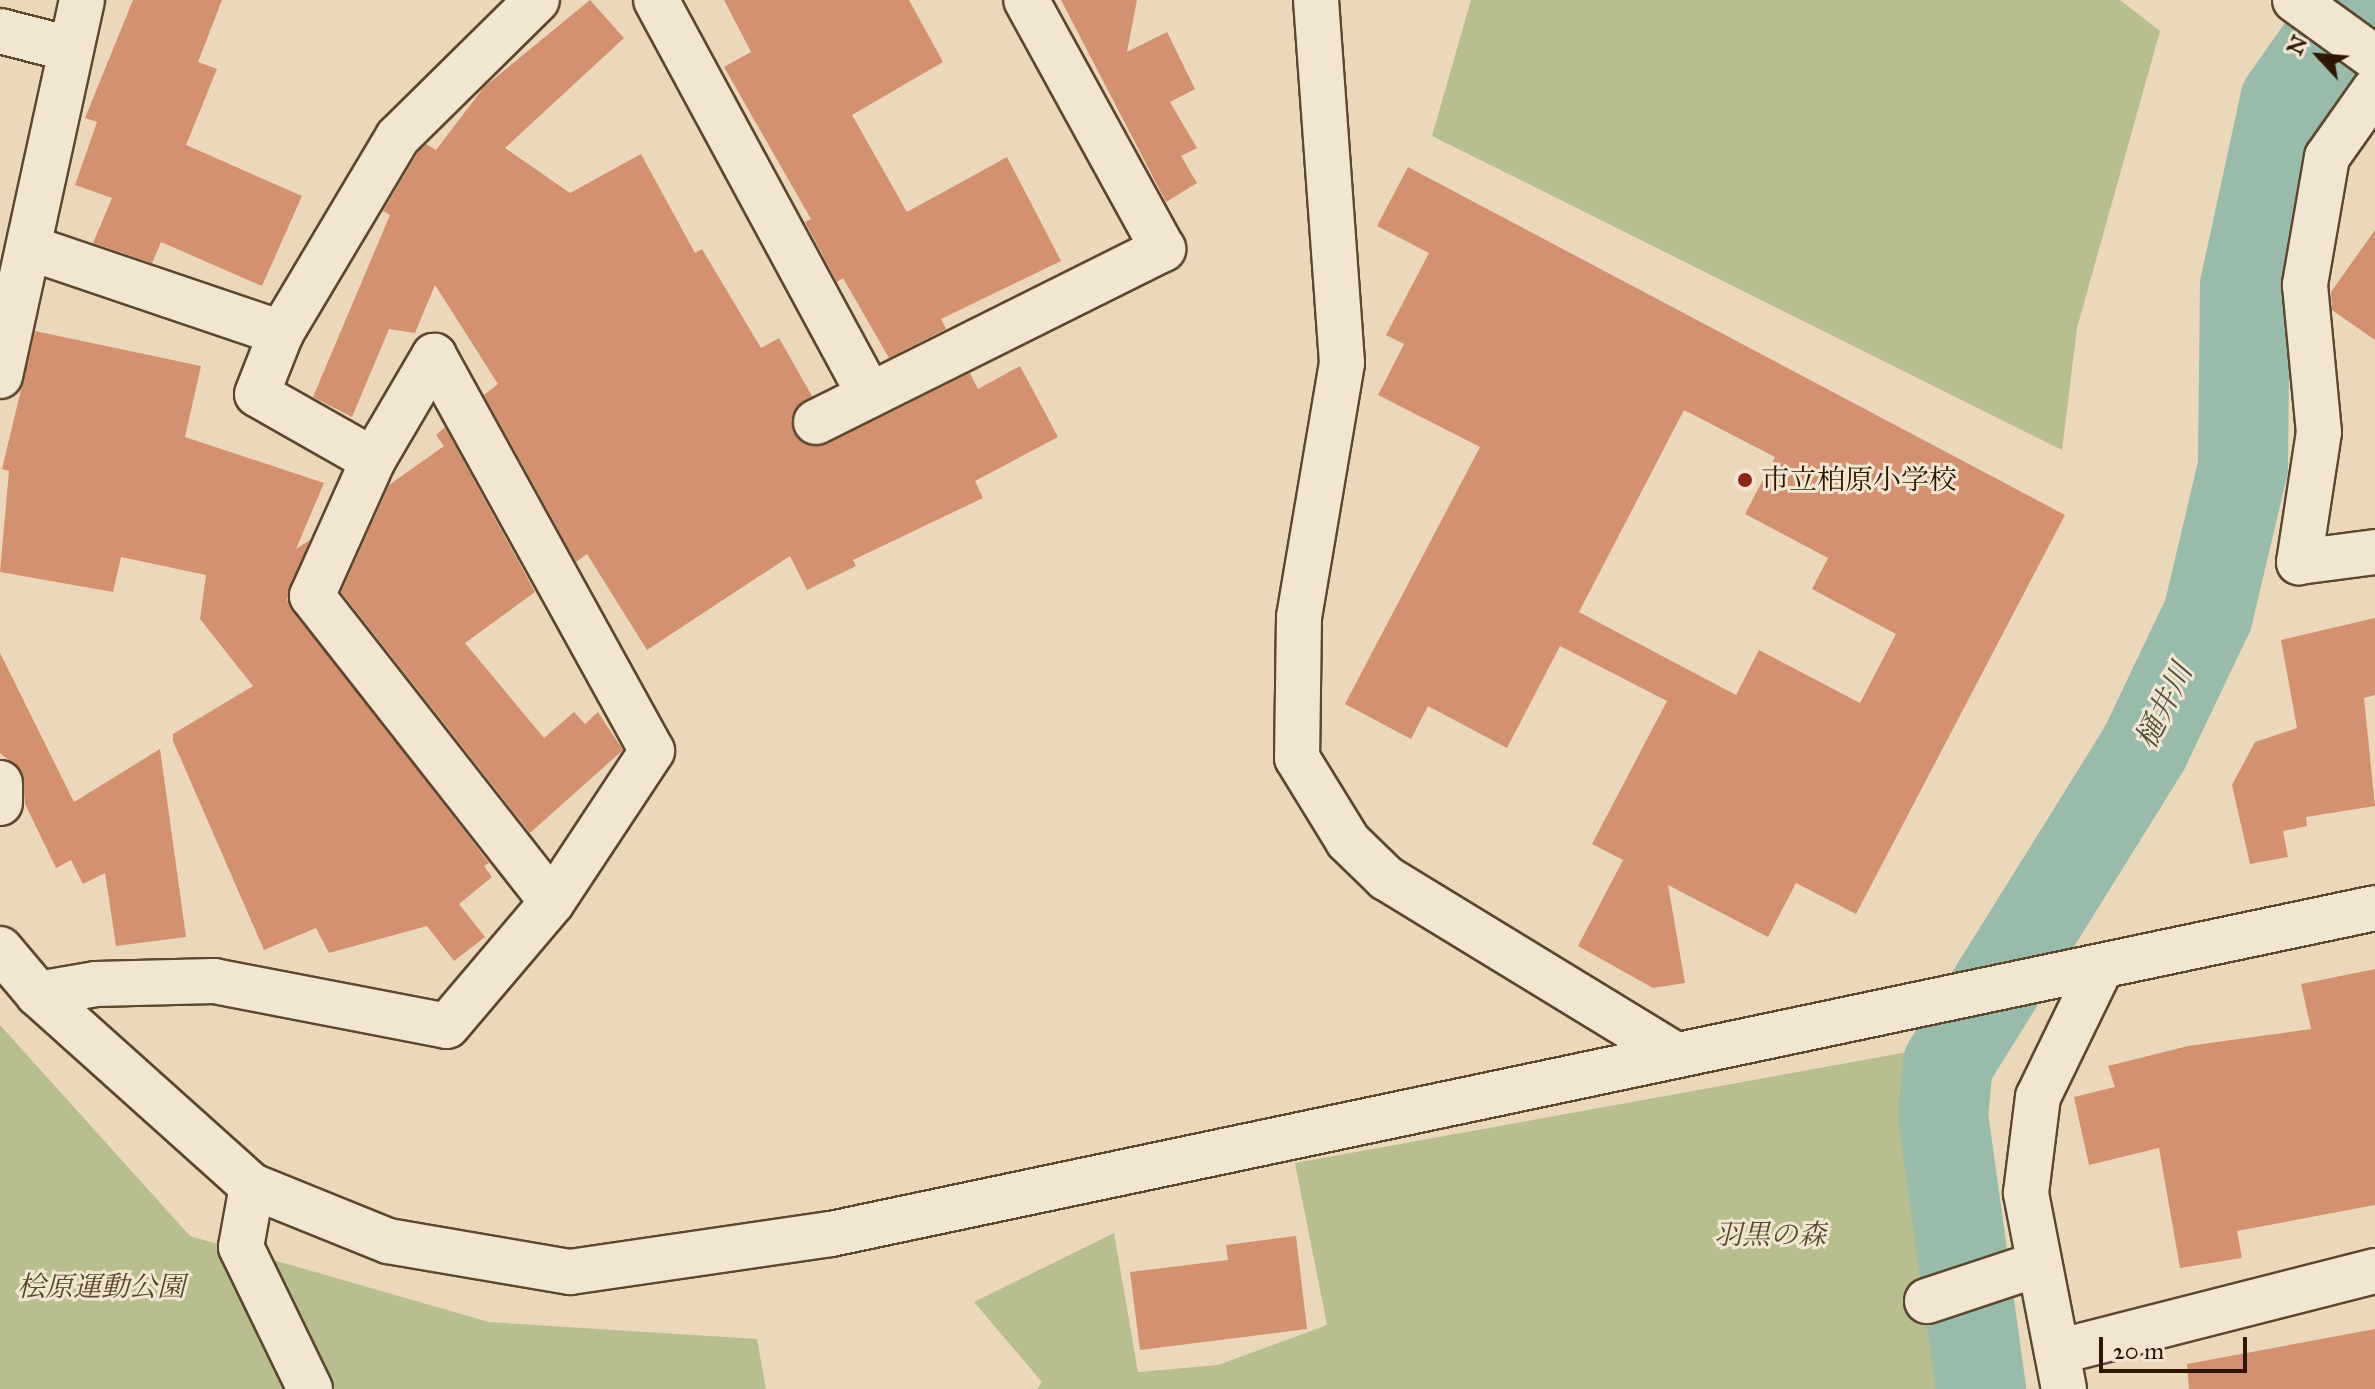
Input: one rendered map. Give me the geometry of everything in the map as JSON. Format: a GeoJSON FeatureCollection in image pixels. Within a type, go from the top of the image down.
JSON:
{"type":"FeatureCollection","features":[{"type":"Feature","properties":{"kind":"street"},"geometry":{"type":"LineString","coordinates":[[0,376],[33,249],[82,0]]}},
{"type":"Feature","properties":{"kind":"street"},"geometry":{"type":"LineString","coordinates":[[373,460],[257,394],[281,333],[398,137],[537,0]]}},
{"type":"Feature","properties":{"kind":"street"},"geometry":{"type":"LineString","coordinates":[[656,0],[870,395]]}},
{"type":"Feature","properties":{"kind":"street"},"geometry":{"type":"LineString","coordinates":[[816,422],[1163,249],[1026,0]]}},
{"type":"Feature","properties":{"kind":"street"},"geometry":{"type":"LineString","coordinates":[[1316,0],[1342,363],[1299,617],[1297,758],[1348,841],[1386,878],[1669,1051]]}},
{"type":"Feature","properties":{"kind":"street"},"geometry":{"type":"LineString","coordinates":[[2295,0],[2373,67],[2327,157],[2305,285],[2319,432],[2299,562],[2375,552]]}},
{"type":"Feature","properties":{"kind":"street"},"geometry":{"type":"LineString","coordinates":[[0,31],[70,49]]}},
{"type":"Feature","properties":{"kind":"street"},"geometry":{"type":"LineString","coordinates":[[33,249],[281,333]]}},
{"type":"Feature","properties":{"kind":"street"},"geometry":{"type":"LineString","coordinates":[[38,994],[96,984],[214,981],[447,1026],[552,902],[652,751],[434,356],[373,460],[312,596],[552,902]]}},
{"type":"Feature","properties":{"kind":"street"},"geometry":{"type":"LineString","coordinates":[[0,783],[0,803]]}},
{"type":"Feature","properties":{"kind":"street"},"geometry":{"type":"LineString","coordinates":[[0,949],[38,994],[252,1186],[388,1241],[570,1272],[831,1234],[1669,1051],[2084,972],[2375,908]]}},
{"type":"Feature","properties":{"kind":"street"},"geometry":{"type":"LineString","coordinates":[[2084,972],[2038,1097],[2021,1267],[2061,1370],[2375,1271]]}},
{"type":"Feature","properties":{"kind":"street"},"geometry":{"type":"LineString","coordinates":[[252,1186],[241,1247],[310,1389]]}},
{"type":"Feature","properties":{"kind":"street"},"geometry":{"type":"LineString","coordinates":[[1927,1301],[2021,1267]]}},
{"type":"Feature","properties":{"kind":"green space"},"geometry":{"type":"Polygon","coordinates":[[[1471,0],[2120,0],[2160,31],[2077,328],[2062,450],[1432,136],[1471,0]]]}},
{"type":"Feature","properties":{"kind":"green space","name":"桧原運動公園"},"geometry":{"type":"Polygon","coordinates":[[[0,1025],[190,1236],[489,1322],[757,1339],[766,1389],[0,1389],[0,1025]]]}},
{"type":"Feature","properties":{"kind":"green space","name":"羽黒の森"},"geometry":{"type":"Polygon","coordinates":[[[1930,1048],[1911,1121],[1957,1389],[1037,1389],[1042,1382],[974,1302],[1114,1233],[1138,1372],[1218,1365],[1327,1325],[1295,1163],[1930,1048]]]}},
{"type":"Feature","properties":{"kind":"building"},"geometry":{"type":"Polygon","coordinates":[[[133,0],[222,0],[198,62],[217,69],[186,145],[302,196],[262,286],[161,242],[152,263],[93,243],[112,198],[75,185],[97,122],[85,118],[133,0]]]}},
{"type":"Feature","properties":{"kind":"building"},"geometry":{"type":"Polygon","coordinates":[[[590,0],[624,38],[505,148],[570,193],[641,154],[695,253],[702,249],[761,348],[779,338],[812,396],[791,420],[802,442],[827,444],[970,373],[978,389],[1020,366],[1058,437],[975,481],[983,498],[853,560],[856,566],[807,590],[790,556],[647,650],[587,554],[576,562],[484,395],[498,384],[435,285],[415,333],[389,329],[352,417],[313,397],[390,215],[383,211],[418,152],[426,144],[436,150],[484,87],[590,0]]]}},
{"type":"Feature","properties":{"kind":"building"},"geometry":{"type":"Polygon","coordinates":[[[724,0],[909,0],[943,62],[852,115],[907,212],[1007,157],[1061,261],[941,319],[946,329],[889,358],[843,278],[837,282],[805,222],[811,219],[724,67],[751,52],[724,0]]]}},
{"type":"Feature","properties":{"kind":"building"},"geometry":{"type":"Polygon","coordinates":[[[1061,0],[1137,0],[1127,52],[1167,32],[1195,89],[1170,102],[1197,148],[1181,156],[1197,183],[1166,202],[1061,0]]]}},
{"type":"Feature","properties":{"kind":"building"},"geometry":{"type":"Polygon","coordinates":[[[1408,167],[2065,515],[1856,914],[1796,883],[1768,937],[1668,885],[1685,983],[1653,988],[1578,946],[1623,860],[1592,844],[1667,701],[1560,646],[1507,748],[1428,706],[1411,739],[1345,704],[1480,447],[1378,395],[1404,344],[1386,335],[1429,253],[1377,226],[1408,167]],[[1684,410],[1579,612],[1736,695],[1759,650],[1860,703],[1896,634],[1812,589],[1828,558],[1745,514],[1775,457],[1684,410]]]}},
{"type":"Feature","properties":{"kind":"building"},"geometry":{"type":"Polygon","coordinates":[[[2375,230],[2375,340],[2332,310],[2331,292],[2375,230]]]}},
{"type":"Feature","properties":{"kind":"building"},"geometry":{"type":"Polygon","coordinates":[[[35,331],[201,366],[185,437],[324,483],[296,549],[310,540],[287,600],[489,863],[484,866],[492,877],[459,904],[485,937],[454,961],[427,926],[329,953],[316,928],[264,950],[173,741],[173,734],[253,686],[200,619],[206,575],[121,557],[113,592],[0,572],[9,471],[2,469],[35,331]]]}},
{"type":"Feature","properties":{"kind":"building"},"geometry":{"type":"Polygon","coordinates":[[[445,427],[535,592],[465,643],[544,738],[574,712],[585,724],[598,712],[623,750],[530,833],[341,592],[389,485],[444,446],[436,435],[445,427]]]}},
{"type":"Feature","properties":{"kind":"building"},"geometry":{"type":"Polygon","coordinates":[[[2375,618],[2375,695],[2364,698],[2375,806],[2306,817],[2307,826],[2283,831],[2288,857],[2250,864],[2232,785],[2255,742],[2297,728],[2281,640],[2375,618]]]}},
{"type":"Feature","properties":{"kind":"building"},"geometry":{"type":"Polygon","coordinates":[[[0,653],[74,802],[160,749],[186,937],[116,946],[105,873],[83,884],[71,860],[56,868],[25,804],[22,771],[0,753],[0,653]]]}},
{"type":"Feature","properties":{"kind":"building"},"geometry":{"type":"Polygon","coordinates":[[[2375,969],[2375,1205],[2237,1231],[2242,1258],[2180,1268],[2159,1148],[2089,1165],[2074,1097],[2115,1087],[2108,1066],[2188,1046],[2311,1029],[2301,984],[2375,969]]]}},
{"type":"Feature","properties":{"kind":"building"},"geometry":{"type":"Polygon","coordinates":[[[1296,1236],[1307,1329],[1140,1350],[1130,1272],[1228,1260],[1226,1245],[1296,1236]]]}},
{"type":"Feature","properties":{"kind":"building"},"geometry":{"type":"Polygon","coordinates":[[[2375,1329],[2375,1389],[2189,1389],[2187,1364],[2375,1329]]]}},
{"type":"Feature","properties":{"kind":"waterway","name":"樋井川"},"geometry":{"type":"LineString","coordinates":[[1981,1389],[1943,1116],[1948,1064],[2145,747],[2208,615],[2243,467],[2245,286],[2285,101],[2356,0]]}},
{"type":"Feature","properties":{"kind":"place","name":"市立柏原小学校"},"geometry":{"type":"Point","coordinates":[1745,480]}}]}
